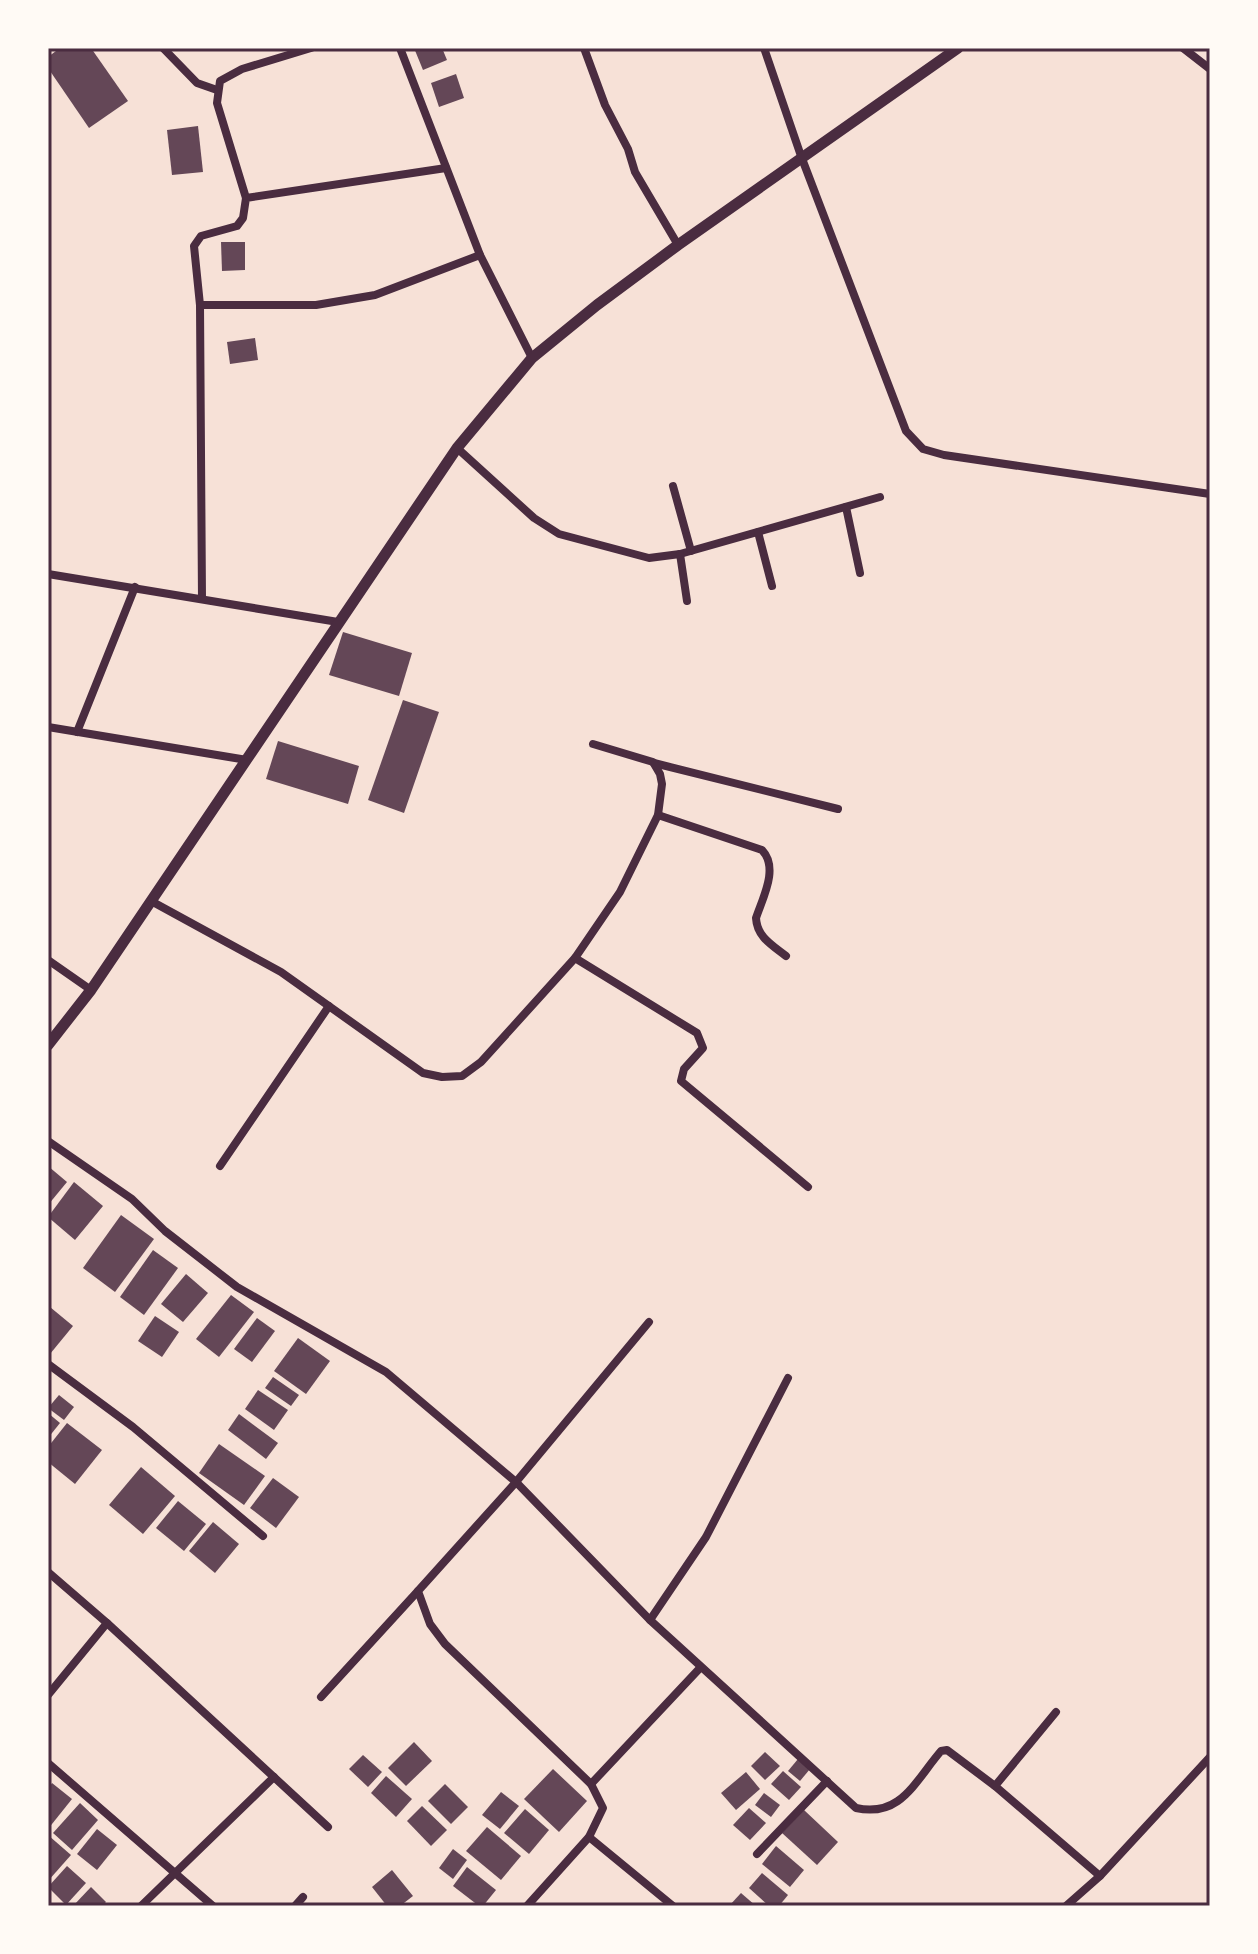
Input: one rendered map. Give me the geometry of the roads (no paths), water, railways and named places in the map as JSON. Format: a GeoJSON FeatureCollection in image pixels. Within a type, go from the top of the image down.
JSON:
{"type":"FeatureCollection","features":[{"type":"Feature","properties":{"kind":"street"},"geometry":{"type":"LineString","coordinates":[[163,48],[197,83],[217,90]]}},
{"type":"Feature","properties":{"kind":"street"},"geometry":{"type":"LineString","coordinates":[[202,599],[200,305],[194,246],[201,236],[237,226],[243,218],[246,198],[217,103],[217,90],[226,76],[311,48]]}},
{"type":"Feature","properties":{"kind":"street"},"geometry":{"type":"LineString","coordinates":[[400,48],[480,255],[532,358]]}},
{"type":"Feature","properties":{"kind":"street"},"geometry":{"type":"LineString","coordinates":[[584,48],[635,172],[678,245]]}},
{"type":"Feature","properties":{"kind":"street"},"geometry":{"type":"LineString","coordinates":[[764,48],[898,415],[906,431],[923,449],[974,460],[1210,494]]}},
{"type":"Feature","properties":{"kind":"street"},"geometry":{"type":"LineString","coordinates":[[48,1045],[91,990],[457,448],[532,358],[678,245],[958,48]]}},
{"type":"Feature","properties":{"kind":"street"},"geometry":{"type":"LineString","coordinates":[[1183,48],[1210,69]]}},
{"type":"Feature","properties":{"kind":"street"},"geometry":{"type":"LineString","coordinates":[[246,198],[446,168]]}},
{"type":"Feature","properties":{"kind":"street"},"geometry":{"type":"LineString","coordinates":[[200,305],[316,305],[375,295],[480,255]]}},
{"type":"Feature","properties":{"kind":"street"},"geometry":{"type":"LineString","coordinates":[[457,448],[534,518],[559,534],[649,558],[680,554],[880,497]]}},
{"type":"Feature","properties":{"kind":"street"},"geometry":{"type":"LineString","coordinates":[[673,486],[691,551]]}},
{"type":"Feature","properties":{"kind":"street"},"geometry":{"type":"LineString","coordinates":[[846,507],[860,573]]}},
{"type":"Feature","properties":{"kind":"street"},"geometry":{"type":"LineString","coordinates":[[758,532],[772,586]]}},
{"type":"Feature","properties":{"kind":"street"},"geometry":{"type":"LineString","coordinates":[[680,554],[687,601]]}},
{"type":"Feature","properties":{"kind":"street"},"geometry":{"type":"LineString","coordinates":[[48,574],[338,622]]}},
{"type":"Feature","properties":{"kind":"street"},"geometry":{"type":"LineString","coordinates":[[77,732],[135,587]]}},
{"type":"Feature","properties":{"kind":"street"},"geometry":{"type":"LineString","coordinates":[[48,727],[247,760]]}},
{"type":"Feature","properties":{"kind":"street"},"geometry":{"type":"LineString","coordinates":[[593,744],[838,809]]}},
{"type":"Feature","properties":{"kind":"street"},"geometry":{"type":"LineString","coordinates":[[151,901],[281,972],[423,1073],[442,1077],[462,1076],[481,1062],[575,958],[620,892],[658,815],[662,784],[653,762]]}},
{"type":"Feature","properties":{"kind":"street"},"geometry":{"type":"LineString","coordinates":[[658,815],[762,850],[771,867],[756,918],[757,926],[759,934],[786,956]]}},
{"type":"Feature","properties":{"kind":"street"},"geometry":{"type":"LineString","coordinates":[[575,958],[697,1033],[703,1048],[684,1069],[681,1081],[808,1187]]}},
{"type":"Feature","properties":{"kind":"street"},"geometry":{"type":"LineString","coordinates":[[48,960],[91,990]]}},
{"type":"Feature","properties":{"kind":"street"},"geometry":{"type":"LineString","coordinates":[[220,1166],[329,1006]]}},
{"type":"Feature","properties":{"kind":"street"},"geometry":{"type":"LineString","coordinates":[[48,1141],[132,1199],[165,1231],[237,1287],[386,1372],[516,1482],[700,1668],[856,1808],[873,1812],[898,1802],[941,1751],[947,1750],[995,1786],[1100,1876]]}},
{"type":"Feature","properties":{"kind":"street"},"geometry":{"type":"LineString","coordinates":[[321,1697],[516,1482],[649,1322]]}},
{"type":"Feature","properties":{"kind":"street"},"geometry":{"type":"LineString","coordinates":[[48,1364],[133,1427],[263,1536]]}},
{"type":"Feature","properties":{"kind":"street"},"geometry":{"type":"LineString","coordinates":[[650,1620],[706,1537],[788,1378]]}},
{"type":"Feature","properties":{"kind":"street"},"geometry":{"type":"LineString","coordinates":[[48,1572],[328,1827]]}},
{"type":"Feature","properties":{"kind":"street"},"geometry":{"type":"LineString","coordinates":[[418,1591],[430,1624],[445,1644],[591,1784],[603,1808],[589,1837],[527,1906]]}},
{"type":"Feature","properties":{"kind":"street"},"geometry":{"type":"LineString","coordinates":[[48,1695],[107,1623]]}},
{"type":"Feature","properties":{"kind":"street"},"geometry":{"type":"LineString","coordinates":[[591,1784],[700,1668]]}},
{"type":"Feature","properties":{"kind":"street"},"geometry":{"type":"LineString","coordinates":[[995,1786],[1056,1712]]}},
{"type":"Feature","properties":{"kind":"street"},"geometry":{"type":"LineString","coordinates":[[1066,1906],[1100,1876],[1210,1757]]}},
{"type":"Feature","properties":{"kind":"street"},"geometry":{"type":"LineString","coordinates":[[48,1763],[213,1906]]}},
{"type":"Feature","properties":{"kind":"street"},"geometry":{"type":"LineString","coordinates":[[141,1906],[274,1777]]}},
{"type":"Feature","properties":{"kind":"street"},"geometry":{"type":"LineString","coordinates":[[757,1854],[827,1781]]}},
{"type":"Feature","properties":{"kind":"street"},"geometry":{"type":"LineString","coordinates":[[589,1837],[673,1906]]}},
{"type":"Feature","properties":{"kind":"street"},"geometry":{"type":"LineString","coordinates":[[295,1906],[303,1897]]}}]}
